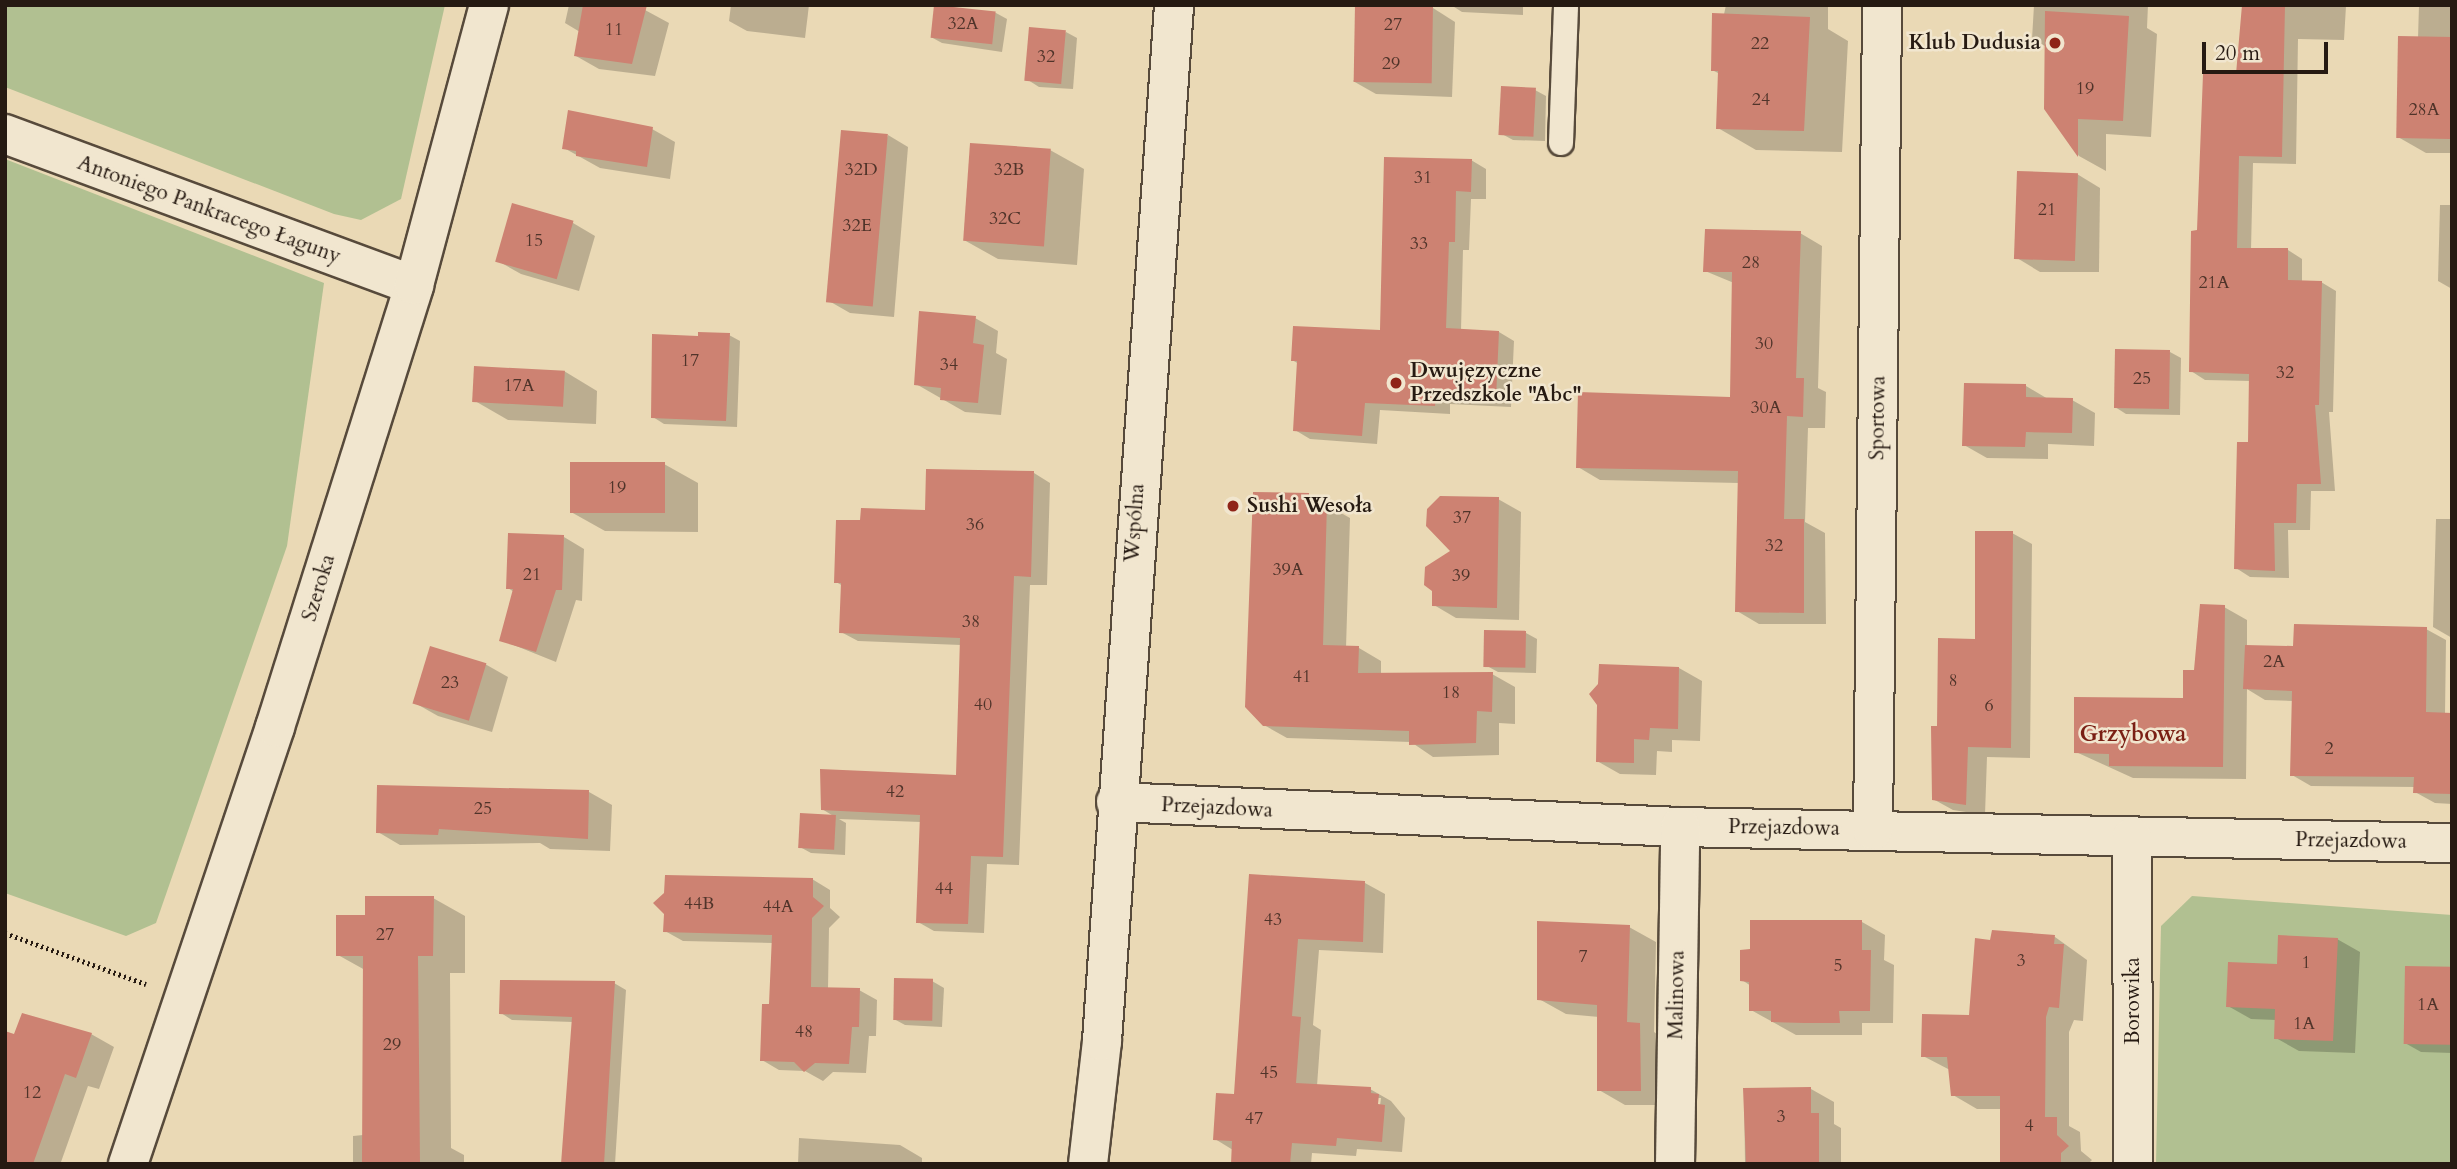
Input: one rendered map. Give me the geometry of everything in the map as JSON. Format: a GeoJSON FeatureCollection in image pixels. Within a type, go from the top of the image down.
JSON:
{"type":"FeatureCollection","features":[{"type":"Feature","properties":{"kind":"street","name":"Szeroka"},"geometry":{"type":"LineString","coordinates":[[128,1164],[181,997],[275,727],[414,285],[488,5]]}},
{"type":"Feature","properties":{"kind":"street","name":"Wspólna"},"geometry":{"type":"LineString","coordinates":[[1088,1164],[1102,1041],[1116,802],[1174,5]]}},
{"type":"Feature","properties":{"kind":"street","name":"Sportowa"},"geometry":{"type":"LineString","coordinates":[[1873,830],[1882,5]]}},
{"type":"Feature","properties":{"kind":"street","name":"Antoniego Pankracego Łaguny"},"geometry":{"type":"LineString","coordinates":[[5,134],[414,285]]}},
{"type":"Feature","properties":{"kind":"street","name":"Przejazdowa"},"geometry":{"type":"LineString","coordinates":[[1116,802],[1679,827],[2452,844]]}},
{"type":"Feature","properties":{"kind":"street","name":"Malinowa"},"geometry":{"type":"LineString","coordinates":[[1675,1164],[1679,827]]}},
{"type":"Feature","properties":{"kind":"street","name":"Borowika"},"geometry":{"type":"LineString","coordinates":[[2132,837],[2133,1164]]}},
{"type":"Feature","properties":{"kind":"lane"},"geometry":{"type":"LineString","coordinates":[[1562,144],[1566,5]]}},
{"type":"Feature","properties":{"kind":"path"},"geometry":{"type":"LineString","coordinates":[[5,933],[181,997]]}},
{"type":"Feature","properties":{"kind":"green space"},"geometry":{"type":"Polygon","coordinates":[[[5,5],[445,5],[401,199],[361,220],[334,214],[5,87],[5,5]]]}},
{"type":"Feature","properties":{"kind":"green space"},"geometry":{"type":"Polygon","coordinates":[[[5,159],[324,283],[287,546],[156,923],[126,936],[5,893],[5,159]]]}},
{"type":"Feature","properties":{"kind":"green space"},"geometry":{"type":"Polygon","coordinates":[[[2192,896],[2452,915],[2452,1164],[2156,1164],[2161,926],[2192,896]]]}},
{"type":"Feature","properties":{"kind":"building"},"geometry":{"type":"Polygon","coordinates":[[[583,5],[647,5],[632,64],[574,56],[583,5]]]}},
{"type":"Feature","properties":{"kind":"building"},"geometry":{"type":"Polygon","coordinates":[[[934,5],[996,11],[992,44],[931,38],[934,5]]]}},
{"type":"Feature","properties":{"kind":"building"},"geometry":{"type":"Polygon","coordinates":[[[1355,5],[1433,6],[1432,83],[1354,82],[1355,5]]]}},
{"type":"Feature","properties":{"kind":"building"},"geometry":{"type":"Polygon","coordinates":[[[2242,5],[2285,5],[2282,157],[2239,156],[2237,248],[2288,248],[2288,280],[2322,281],[2319,405],[2315,405],[2321,484],[2297,484],[2296,523],[2274,523],[2275,571],[2234,569],[2237,442],[2248,442],[2249,374],[2189,372],[2191,231],[2197,230],[2203,74],[2236,74],[2242,5]]]}},
{"type":"Feature","properties":{"kind":"building"},"geometry":{"type":"Polygon","coordinates":[[[2045,11],[2129,16],[2123,121],[2078,119],[2078,157],[2044,109],[2045,11]]]}},
{"type":"Feature","properties":{"kind":"building"},"geometry":{"type":"Polygon","coordinates":[[[1712,13],[1810,17],[1804,131],[1716,129],[1718,71],[1711,71],[1712,13]]]}},
{"type":"Feature","properties":{"kind":"building"},"geometry":{"type":"Polygon","coordinates":[[[1029,27],[1066,30],[1061,84],[1024,81],[1029,27]]]}},
{"type":"Feature","properties":{"kind":"building"},"geometry":{"type":"Polygon","coordinates":[[[2398,36],[2452,37],[2450,139],[2396,138],[2398,36]]]}},
{"type":"Feature","properties":{"kind":"building"},"geometry":{"type":"Polygon","coordinates":[[[1501,86],[1536,88],[1533,137],[1498,135],[1501,86]]]}},
{"type":"Feature","properties":{"kind":"building"},"geometry":{"type":"Polygon","coordinates":[[[568,110],[653,127],[647,167],[576,156],[576,151],[562,149],[568,110]]]}},
{"type":"Feature","properties":{"kind":"building"},"geometry":{"type":"Polygon","coordinates":[[[841,130],[888,134],[873,306],[826,302],[841,130]]]}},
{"type":"Feature","properties":{"kind":"building"},"geometry":{"type":"Polygon","coordinates":[[[970,143],[1051,149],[1044,246],[963,241],[970,143]]]}},
{"type":"Feature","properties":{"kind":"building"},"geometry":{"type":"Polygon","coordinates":[[[1384,157],[1472,159],[1471,192],[1456,191],[1455,242],[1449,242],[1446,328],[1499,331],[1496,399],[1436,396],[1435,406],[1365,403],[1362,436],[1293,431],[1297,361],[1291,361],[1293,326],[1380,330],[1384,157]]]}},
{"type":"Feature","properties":{"kind":"building"},"geometry":{"type":"Polygon","coordinates":[[[2017,171],[2078,173],[2075,261],[2014,259],[2017,171]]]}},
{"type":"Feature","properties":{"kind":"building"},"geometry":{"type":"Polygon","coordinates":[[[512,203],[574,221],[557,279],[495,262],[512,203]]]}},
{"type":"Feature","properties":{"kind":"building"},"geometry":{"type":"Polygon","coordinates":[[[1705,229],[1801,231],[1796,378],[1804,378],[1803,417],[1787,416],[1784,519],[1804,519],[1804,613],[1735,612],[1738,471],[1576,468],[1578,392],[1730,397],[1732,272],[1703,272],[1705,229]]]}},
{"type":"Feature","properties":{"kind":"building"},"geometry":{"type":"Polygon","coordinates":[[[919,311],[976,316],[973,343],[984,345],[978,403],[940,400],[941,388],[914,385],[919,311]]]}},
{"type":"Feature","properties":{"kind":"building"},"geometry":{"type":"Polygon","coordinates":[[[698,332],[730,333],[726,421],[651,418],[652,334],[698,336],[698,332]]]}},
{"type":"Feature","properties":{"kind":"building"},"geometry":{"type":"Polygon","coordinates":[[[2115,349],[2170,350],[2169,409],[2114,408],[2115,349]]]}},
{"type":"Feature","properties":{"kind":"building"},"geometry":{"type":"Polygon","coordinates":[[[474,366],[565,371],[563,407],[472,402],[474,366]]]}},
{"type":"Feature","properties":{"kind":"building"},"geometry":{"type":"Polygon","coordinates":[[[1964,383],[2026,384],[2026,397],[2073,398],[2072,433],[2026,432],[2025,447],[1962,446],[1964,383]]]}},
{"type":"Feature","properties":{"kind":"building"},"geometry":{"type":"Polygon","coordinates":[[[570,462],[665,462],[665,513],[570,513],[570,462]]]}},
{"type":"Feature","properties":{"kind":"building"},"geometry":{"type":"Polygon","coordinates":[[[926,469],[1034,471],[1031,577],[1014,576],[1003,857],[971,856],[968,924],[916,923],[920,815],[821,810],[820,769],[956,775],[960,638],[839,633],[841,583],[834,583],[836,520],[860,520],[861,508],[925,510],[926,469]]]}},
{"type":"Feature","properties":{"kind":"building"},"geometry":{"type":"Polygon","coordinates":[[[1253,492],[1309,493],[1309,503],[1327,503],[1323,645],[1359,646],[1358,673],[1493,672],[1492,712],[1477,711],[1476,743],[1409,745],[1409,731],[1263,726],[1245,707],[1253,492]]]}},
{"type":"Feature","properties":{"kind":"building"},"geometry":{"type":"Polygon","coordinates":[[[1440,496],[1499,497],[1497,608],[1432,606],[1432,591],[1424,585],[1425,567],[1450,551],[1426,526],[1427,509],[1440,496]]]}},
{"type":"Feature","properties":{"kind":"building"},"geometry":{"type":"Polygon","coordinates":[[[1975,531],[2013,531],[2011,748],[1968,747],[1966,805],[1932,800],[1931,726],[1937,726],[1938,638],[1975,639],[1975,531]]]}},
{"type":"Feature","properties":{"kind":"building"},"geometry":{"type":"Polygon","coordinates":[[[508,533],[564,535],[562,590],[556,590],[536,652],[499,641],[513,589],[506,589],[508,533]]]}},
{"type":"Feature","properties":{"kind":"building"},"geometry":{"type":"Polygon","coordinates":[[[2200,604],[2225,605],[2223,767],[2109,766],[2109,754],[2074,753],[2074,697],[2183,698],[2183,670],[2194,670],[2200,604]]]}},
{"type":"Feature","properties":{"kind":"building"},"geometry":{"type":"Polygon","coordinates":[[[2294,624],[2427,627],[2426,712],[2452,713],[2452,794],[2413,793],[2414,777],[2290,776],[2292,691],[2243,689],[2245,645],[2293,646],[2294,624]]]}},
{"type":"Feature","properties":{"kind":"building"},"geometry":{"type":"Polygon","coordinates":[[[1484,630],[1526,631],[1525,668],[1483,667],[1484,630]]]}},
{"type":"Feature","properties":{"kind":"building"},"geometry":{"type":"Polygon","coordinates":[[[430,646],[486,663],[469,721],[412,703],[430,646]]]}},
{"type":"Feature","properties":{"kind":"building"},"geometry":{"type":"Polygon","coordinates":[[[1599,664],[1679,667],[1678,729],[1650,728],[1649,740],[1634,739],[1634,763],[1596,762],[1597,705],[1589,694],[1598,684],[1599,664]]]}},
{"type":"Feature","properties":{"kind":"building"},"geometry":{"type":"Polygon","coordinates":[[[377,785],[589,790],[588,839],[439,829],[438,835],[376,833],[377,785]]]}},
{"type":"Feature","properties":{"kind":"building"},"geometry":{"type":"Polygon","coordinates":[[[800,813],[836,815],[834,850],[798,848],[800,813]]]}},
{"type":"Feature","properties":{"kind":"building"},"geometry":{"type":"Polygon","coordinates":[[[1249,874],[1365,881],[1363,942],[1298,939],[1292,1016],[1301,1017],[1296,1083],[1371,1087],[1371,1093],[1379,1094],[1378,1104],[1385,1105],[1382,1142],[1337,1138],[1336,1146],[1292,1143],[1290,1164],[1231,1164],[1232,1141],[1213,1140],[1216,1093],[1234,1094],[1249,874]]]}},
{"type":"Feature","properties":{"kind":"building"},"geometry":{"type":"Polygon","coordinates":[[[665,875],[813,878],[813,897],[824,906],[812,918],[811,987],[860,988],[859,1027],[852,1027],[849,1064],[815,1063],[804,1072],[794,1062],[760,1061],[762,1004],[769,1004],[772,935],[663,932],[664,914],[653,903],[664,893],[665,875]]]}},
{"type":"Feature","properties":{"kind":"building"},"geometry":{"type":"Polygon","coordinates":[[[365,896],[434,896],[433,956],[418,956],[420,1164],[362,1164],[363,956],[336,956],[336,915],[365,915],[365,896]]]}},
{"type":"Feature","properties":{"kind":"building"},"geometry":{"type":"Polygon","coordinates":[[[1750,920],[1862,920],[1862,950],[1871,950],[1870,1011],[1839,1011],[1840,1023],[1805,1023],[1771,1022],[1771,1011],[1749,1011],[1749,982],[1740,981],[1740,950],[1750,949],[1750,920]]]}},
{"type":"Feature","properties":{"kind":"building"},"geometry":{"type":"Polygon","coordinates":[[[1537,921],[1630,925],[1627,1022],[1640,1023],[1641,1091],[1597,1091],[1597,1005],[1537,1000],[1537,921]]]}},
{"type":"Feature","properties":{"kind":"building"},"geometry":{"type":"Polygon","coordinates":[[[1992,930],[2055,935],[2054,944],[2064,944],[2059,1008],[2049,1007],[2046,1017],[2045,1117],[2057,1117],[2057,1135],[2069,1146],[2061,1153],[2061,1164],[2000,1164],[2000,1096],[1951,1096],[1947,1057],[1921,1057],[1922,1014],[1969,1015],[1975,938],[1990,940],[1992,930]]]}},
{"type":"Feature","properties":{"kind":"building"},"geometry":{"type":"Polygon","coordinates":[[[2278,935],[2338,938],[2333,1041],[2274,1039],[2275,1009],[2226,1007],[2228,962],[2277,964],[2278,935]]]}},
{"type":"Feature","properties":{"kind":"building"},"geometry":{"type":"Polygon","coordinates":[[[2405,966],[2452,967],[2451,1045],[2404,1044],[2405,966]]]}},
{"type":"Feature","properties":{"kind":"building"},"geometry":{"type":"Polygon","coordinates":[[[894,978],[933,979],[932,1021],[893,1020],[894,978]]]}},
{"type":"Feature","properties":{"kind":"building"},"geometry":{"type":"Polygon","coordinates":[[[500,980],[615,981],[604,1164],[561,1164],[572,1017],[499,1014],[500,980]]]}},
{"type":"Feature","properties":{"kind":"building"},"geometry":{"type":"Polygon","coordinates":[[[22,1013],[92,1033],[76,1078],[65,1074],[33,1164],[5,1164],[5,1031],[14,1034],[22,1013]]]}},
{"type":"Feature","properties":{"kind":"building"},"geometry":{"type":"Polygon","coordinates":[[[1811,1087],[1811,1113],[1819,1113],[1819,1164],[1746,1164],[1743,1088],[1811,1087]]]}},
{"type":"Feature","properties":{"kind":"place","name":"Klub Dudusia"},"geometry":{"type":"Point","coordinates":[2055,43]}},
{"type":"Feature","properties":{"kind":"place","name":"Dwujęzyczne Przedszkole \"Abc\""},"geometry":{"type":"Point","coordinates":[1396,383]}},
{"type":"Feature","properties":{"kind":"place","name":"Sushi Wesoła"},"geometry":{"type":"Point","coordinates":[1233,506]}},
{"type":"Feature","properties":{"kind":"district","name":"Grzybowa"},"geometry":{"type":"Point","coordinates":[2133,734]}}]}
